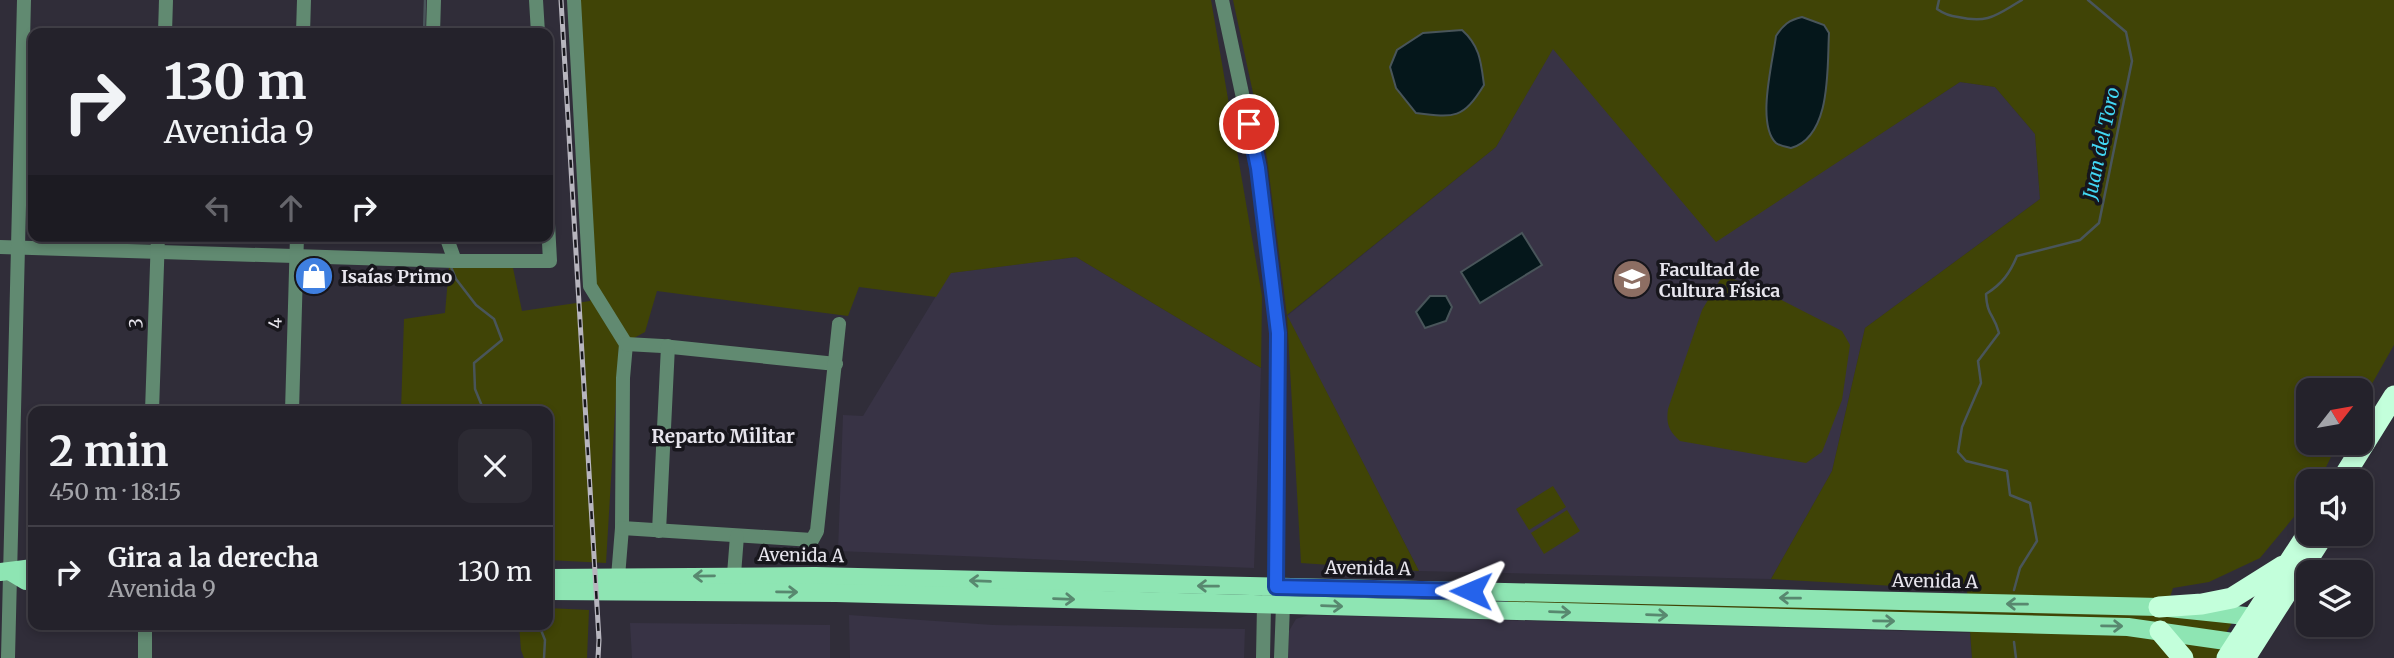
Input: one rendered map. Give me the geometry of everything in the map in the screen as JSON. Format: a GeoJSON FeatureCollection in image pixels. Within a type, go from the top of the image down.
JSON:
{"type":"FeatureCollection","features":[{"type":"Feature","properties":{"kind":"highway"},"geometry":{"type":"LineString","coordinates":[[2348,469],[2394,396]]}},
{"type":"Feature","properties":{"kind":"highway"},"geometry":{"type":"LineString","coordinates":[[2365,469],[2394,422]]}},
{"type":"Feature","properties":{"kind":"highway"},"geometry":{"type":"LineString","coordinates":[[2263,618],[2300,546]]}},
{"type":"Feature","properties":{"kind":"highway"},"geometry":{"type":"LineString","coordinates":[[2241,651],[2316,546]]}},
{"type":"Feature","properties":{"kind":"highway"},"geometry":{"type":"LineString","coordinates":[[2159,607],[2202,604],[2232,598],[2290,561]]}},
{"type":"Feature","properties":{"kind":"highway"},"geometry":{"type":"LineString","coordinates":[[2160,631],[2183,658]]}},
{"type":"Feature","properties":{"kind":"main road"},"geometry":{"type":"LineString","coordinates":[[6,572],[28,569]]}},
{"type":"Feature","properties":{"kind":"main road"},"geometry":{"type":"LineString","coordinates":[[6,572],[28,581]]}},
{"type":"Feature","properties":{"kind":"main road","name":"Avenida A"},"geometry":{"type":"LineString","coordinates":[[553,578],[618,578],[1264,605],[2128,626],[2241,651]]}},
{"type":"Feature","properties":{"kind":"main road","name":"Avenida A"},"geometry":{"type":"LineString","coordinates":[[553,591],[733,583],[1276,587],[2159,607],[2263,618]]}},
{"type":"Feature","properties":{"kind":"main road"},"geometry":{"type":"LineString","coordinates":[[1471,591],[1484,610]]}},
{"type":"Feature","properties":{"kind":"street"},"geometry":{"type":"LineString","coordinates":[[8,658],[6,572],[19,248],[24,0]]}},
{"type":"Feature","properties":{"kind":"street"},"geometry":{"type":"LineString","coordinates":[[165,28],[166,0]]}},
{"type":"Feature","properties":{"kind":"street"},"geometry":{"type":"LineString","coordinates":[[303,0],[303,28]]}},
{"type":"Feature","properties":{"kind":"street"},"geometry":{"type":"LineString","coordinates":[[433,28],[434,0]]}},
{"type":"Feature","properties":{"kind":"street"},"geometry":{"type":"LineString","coordinates":[[536,0],[538,28]]}},
{"type":"Feature","properties":{"kind":"street"},"geometry":{"type":"LineString","coordinates":[[574,0],[590,286],[626,344],[623,378],[622,528],[618,578]]}},
{"type":"Feature","properties":{"kind":"street"},"geometry":{"type":"LineString","coordinates":[[1222,0],[1258,168],[1278,333],[1276,587],[1283,605],[1281,658]]}},
{"type":"Feature","properties":{"kind":"street","name":"4"},"geometry":{"type":"LineString","coordinates":[[292,406],[297,242]]}},
{"type":"Feature","properties":{"kind":"street"},"geometry":{"type":"LineString","coordinates":[[447,242],[450,260]]}},
{"type":"Feature","properties":{"kind":"street"},"geometry":{"type":"LineString","coordinates":[[0,247],[158,243],[296,257],[550,261],[549,242]]}},
{"type":"Feature","properties":{"kind":"street","name":"3"},"geometry":{"type":"LineString","coordinates":[[152,406],[158,243]]}},
{"type":"Feature","properties":{"kind":"street"},"geometry":{"type":"LineString","coordinates":[[622,528],[812,540],[817,531],[839,324]]}},
{"type":"Feature","properties":{"kind":"street"},"geometry":{"type":"LineString","coordinates":[[626,344],[836,364]]}},
{"type":"Feature","properties":{"kind":"street"},"geometry":{"type":"LineString","coordinates":[[659,531],[668,346]]}},
{"type":"Feature","properties":{"kind":"street"},"geometry":{"type":"LineString","coordinates":[[733,583],[737,536]]}},
{"type":"Feature","properties":{"kind":"street"},"geometry":{"type":"LineString","coordinates":[[1263,658],[1264,605],[1276,587]]}},
{"type":"Feature","properties":{"kind":"street"},"geometry":{"type":"LineString","coordinates":[[145,630],[145,658]]}},
{"type":"Feature","properties":{"kind":"shaded area"},"geometry":{"type":"Polygon","coordinates":[[[574,0],[1211,0],[1262,296],[1261,368],[1076,257],[951,273],[936,297],[859,287],[848,316],[657,291],[645,332],[619,346],[606,563],[553,560],[553,406],[401,406],[404,319],[445,313],[449,267],[513,268],[522,311],[590,301],[574,0]]]}},
{"type":"Feature","properties":{"kind":"shaded area"},"geometry":{"type":"Polygon","coordinates":[[[1233,0],[2394,0],[2394,345],[2373,382],[2373,378],[2296,378],[2296,455],[2332,455],[2325,469],[2296,469],[2296,514],[2260,558],[2209,582],[2173,588],[2164,615],[2233,621],[2225,635],[2161,626],[2171,658],[1972,658],[1969,616],[1508,603],[1508,600],[1968,611],[1967,590],[1771,579],[1832,471],[1865,328],[2040,199],[2035,134],[1995,87],[1960,82],[1716,242],[1553,49],[1496,147],[1287,315],[1419,571],[1301,563],[1287,316],[1267,158],[1233,0]]]}},
{"type":"Feature","properties":{"kind":"shaded area"},"geometry":{"type":"Polygon","coordinates":[[[1802,17],[1824,25],[1829,33],[1827,81],[1821,115],[1814,130],[1804,141],[1791,148],[1776,143],[1770,134],[1767,122],[1767,92],[1776,36],[1787,24],[1802,17]]]}},
{"type":"Feature","properties":{"kind":"shaded area"},"geometry":{"type":"Polygon","coordinates":[[[1462,30],[1476,48],[1484,85],[1470,104],[1457,114],[1440,116],[1416,113],[1396,88],[1390,67],[1397,50],[1423,33],[1462,30]]]}},
{"type":"Feature","properties":{"kind":"shaded area","name":"Facultad de Cultura Física"},"geometry":{"type":"Polygon","coordinates":[[[1553,48],[1716,241],[1960,82],[1995,87],[2035,134],[2040,199],[1865,328],[1832,471],[1771,579],[1419,571],[1287,316],[1496,147],[1553,48]]]}},
{"type":"Feature","properties":{"kind":"shaded area"},"geometry":{"type":"Polygon","coordinates":[[[1522,233],[1542,265],[1480,303],[1461,272],[1522,233]]]}},
{"type":"Feature","properties":{"kind":"shaded area"},"geometry":{"type":"Polygon","coordinates":[[[1076,257],[1261,368],[1254,568],[838,551],[843,415],[863,416],[950,273],[1076,257]]]}},
{"type":"Feature","properties":{"kind":"shaded area"},"geometry":{"type":"Polygon","coordinates":[[[1723,275],[1762,290],[1842,331],[1850,345],[1842,400],[1822,452],[1806,463],[1680,441],[1669,427],[1668,409],[1702,310],[1723,275]]]}},
{"type":"Feature","properties":{"kind":"shaded area"},"geometry":{"type":"Polygon","coordinates":[[[1430,296],[1446,296],[1452,307],[1446,321],[1425,328],[1416,312],[1430,296]]]}},
{"type":"Feature","properties":{"kind":"shaded area"},"geometry":{"type":"Polygon","coordinates":[[[1553,486],[1566,507],[1529,530],[1516,509],[1553,486]]]}},
{"type":"Feature","properties":{"kind":"shaded area"},"geometry":{"type":"Polygon","coordinates":[[[1567,510],[1580,531],[1544,554],[1531,533],[1567,510]]]}},
{"type":"Feature","properties":{"kind":"shaded area"},"geometry":{"type":"Polygon","coordinates":[[[553,608],[589,610],[587,658],[524,658],[519,630],[553,630],[553,608]]]}},
{"type":"Feature","properties":{"kind":"shaded area"},"geometry":{"type":"Polygon","coordinates":[[[849,615],[993,625],[1245,629],[1244,658],[850,658],[849,615]]]}},
{"type":"Feature","properties":{"kind":"shaded area"},"geometry":{"type":"Polygon","coordinates":[[[1309,615],[1970,633],[1972,658],[1288,658],[1289,631],[1296,619],[1309,615]]]}},
{"type":"Feature","properties":{"kind":"shaded area"},"geometry":{"type":"Polygon","coordinates":[[[630,623],[830,625],[830,658],[632,658],[630,623]]]}},
{"type":"Feature","properties":{"kind":"shaded area"},"geometry":{"type":"Polygon","coordinates":[[[2179,641],[2224,648],[2216,658],[2188,658],[2179,641]]]}},
{"type":"Feature","properties":{"kind":"waterway"},"geometry":{"type":"LineString","coordinates":[[424,28],[425,0]]}},
{"type":"Feature","properties":{"kind":"waterway","name":"Juan del Toro"},"geometry":{"type":"LineString","coordinates":[[1939,0],[1937,9],[1955,17],[1969,19],[1992,17],[2022,0]]}},
{"type":"Feature","properties":{"kind":"waterway","name":"Juan del Toro"},"geometry":{"type":"LineString","coordinates":[[2014,590],[2020,568],[2037,541],[2030,503],[2010,495],[2007,471],[1966,461],[1958,452],[1962,427],[1981,383],[1978,361],[1999,333],[1988,307],[1986,294],[2005,278],[2017,256],[2080,240],[2099,223],[2132,61],[2126,32],[2088,0]]}},
{"type":"Feature","properties":{"kind":"waterway"},"geometry":{"type":"LineString","coordinates":[[451,267],[456,279],[476,305],[494,319],[502,340],[474,363],[475,389],[482,406]]}},
{"type":"Feature","properties":{"kind":"waterway"},"geometry":{"type":"LineString","coordinates":[[541,630],[545,640],[544,658]]}},
{"type":"Feature","properties":{"kind":"waterway","name":"Juan del Toro"},"geometry":{"type":"LineString","coordinates":[[2014,642],[2016,658]]}},
{"type":"Feature","properties":{"kind":"railway"},"geometry":{"type":"LineString","coordinates":[[561,0],[598,658]]}},
{"type":"Feature","properties":{"kind":"place","name":"Isaías Primo"},"geometry":{"type":"Point","coordinates":[314,276]}},
{"type":"Feature","properties":{"kind":"place","name":"Facultad de Cultura Física"},"geometry":{"type":"Point","coordinates":[1632,279]}},
{"type":"Feature","properties":{"kind":"district","name":"Reparto Militar"},"geometry":{"type":"Point","coordinates":[723,436]}},
{"type":"Feature","properties":{"kind":"route"},"geometry":{"type":"LineString","coordinates":[[1249,124],[1258,168],[1278,333],[1276,587],[1471,591]]}}]}
